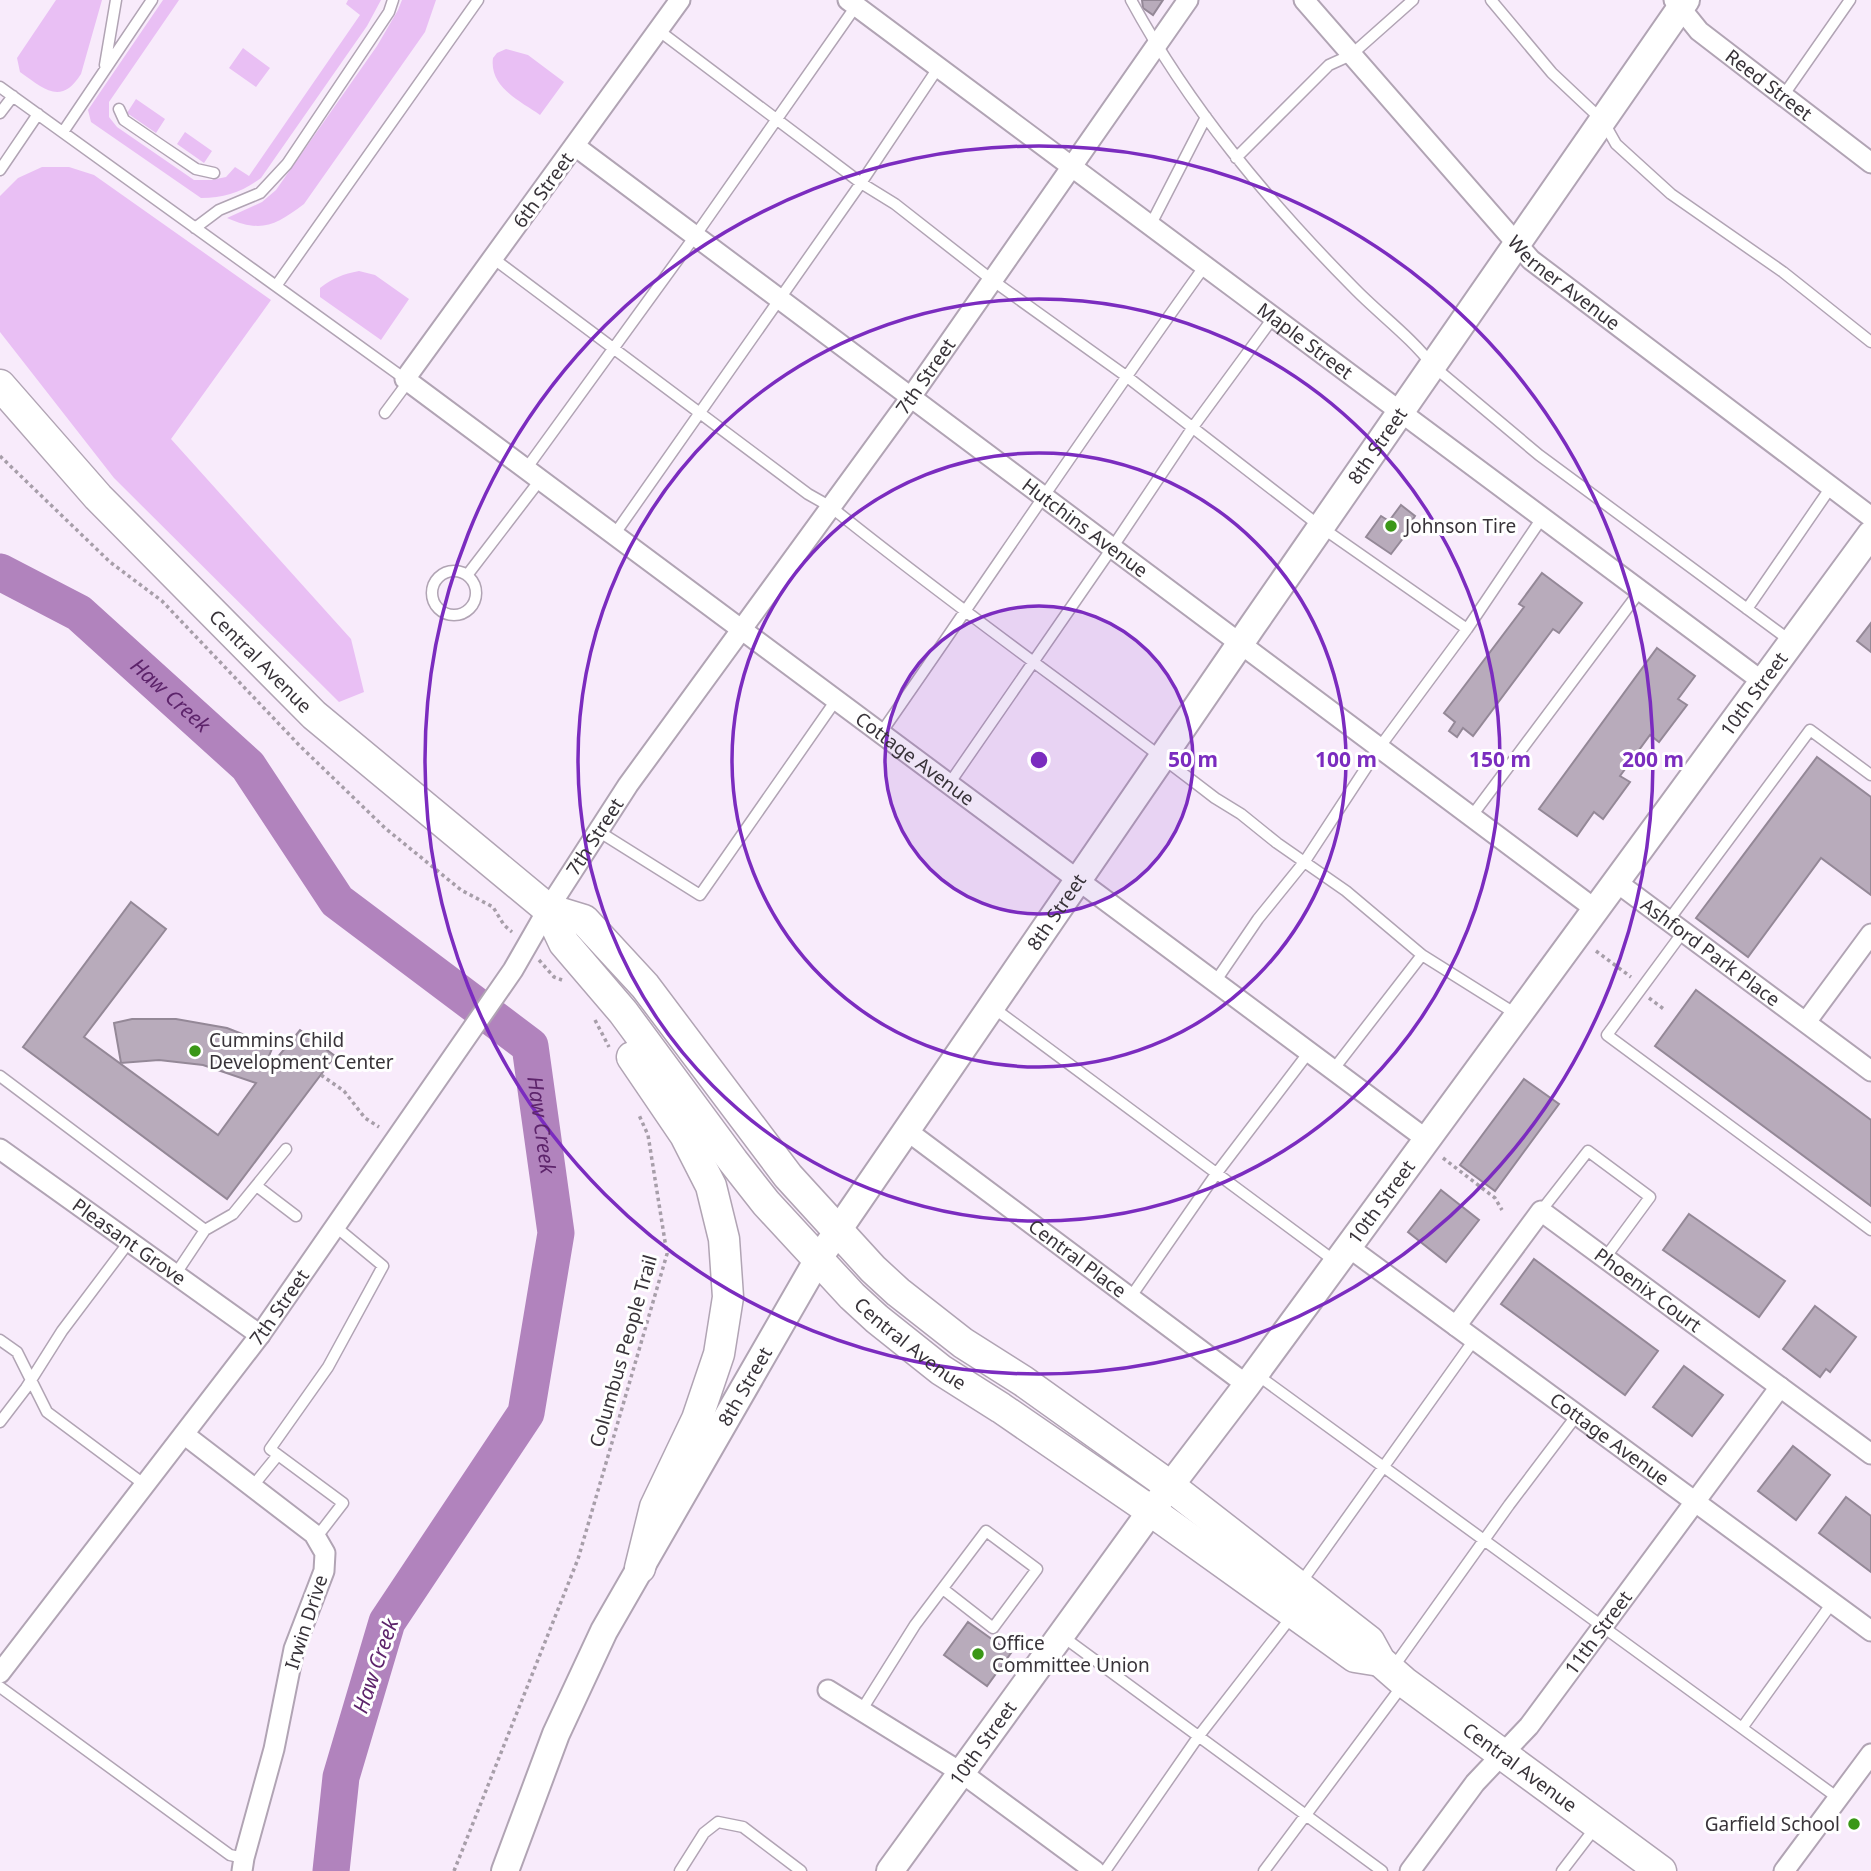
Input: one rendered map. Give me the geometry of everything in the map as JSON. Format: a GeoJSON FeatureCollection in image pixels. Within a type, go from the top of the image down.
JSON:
{"type":"FeatureCollection","features":[{"type":"Feature","properties":{"kind":"main road","name":"Central Avenue"},"geometry":{"type":"LineString","coordinates":[[0,385],[98,497],[314,715],[548,909],[584,920],[645,986],[780,1166],[873,1269],[930,1318],[1170,1486],[1355,1657],[1392,1671],[1661,1871]]}},
{"type":"Feature","properties":{"kind":"main road","name":"Central Avenue"},"geometry":{"type":"LineString","coordinates":[[548,909],[564,943],[623,1012],[733,1161],[817,1261],[877,1319],[941,1370],[1151,1511],[1296,1600]]}},
{"type":"Feature","properties":{"kind":"main road"},"geometry":{"type":"LineString","coordinates":[[623,1012],[626,1043],[630,1054],[685,1135],[711,1186],[724,1239],[728,1297],[719,1354],[697,1419],[655,1507],[640,1568]]}},
{"type":"Feature","properties":{"kind":"street","name":"6th Street"},"geometry":{"type":"LineString","coordinates":[[407,381],[680,0]]}},
{"type":"Feature","properties":{"kind":"street","name":"7th Street"},"geometry":{"type":"LineString","coordinates":[[0,1673],[260,1335],[513,970],[548,909],[628,785],[911,397],[1188,0]]}},
{"type":"Feature","properties":{"kind":"street","name":"Werner Avenue"},"geometry":{"type":"LineString","coordinates":[[1304,0],[1534,262],[1871,517]]}},
{"type":"Feature","properties":{"kind":"street","name":"Maple Street"},"geometry":{"type":"LineString","coordinates":[[852,3],[1763,682]]}},
{"type":"Feature","properties":{"kind":"street","name":"8th Street"},"geometry":{"type":"LineString","coordinates":[[505,1871],[556,1734],[604,1631],[817,1261],[1077,880],[1603,121],[1680,3]]}},
{"type":"Feature","properties":{"kind":"street","name":"Reed Street"},"geometry":{"type":"LineString","coordinates":[[1680,3],[1699,31],[1871,163]]}},
{"type":"Feature","properties":{"kind":"street","name":"Hutchins Avenue"},"geometry":{"type":"LineString","coordinates":[[575,146],[1595,909]]}},
{"type":"Feature","properties":{"kind":"street","name":"Cottage Avenue"},"geometry":{"type":"LineString","coordinates":[[407,381],[1334,1070],[1435,1148]]}},
{"type":"Feature","properties":{"kind":"street","name":"10th Street"},"geometry":{"type":"LineString","coordinates":[[890,1871],[1151,1511],[1342,1254],[1435,1148],[1517,1015],[1871,534]]}},
{"type":"Feature","properties":{"kind":"street","name":"Ashford Park Place"},"geometry":{"type":"LineString","coordinates":[[1615,881],[1871,1071]]}},
{"type":"Feature","properties":{"kind":"street"},"geometry":{"type":"LineString","coordinates":[[1805,1022],[1871,934]]}},
{"type":"Feature","properties":{"kind":"street","name":"Central Place"},"geometry":{"type":"LineString","coordinates":[[906,1130],[1130,1298],[1251,1379]]}},
{"type":"Feature","properties":{"kind":"street","name":"Pleasant Grove"},"geometry":{"type":"LineString","coordinates":[[1,1151],[260,1335]]}},
{"type":"Feature","properties":{"kind":"street"},"geometry":{"type":"LineString","coordinates":[[1456,1326],[1541,1211]]}},
{"type":"Feature","properties":{"kind":"street","name":"Phoenix Court"},"geometry":{"type":"LineString","coordinates":[[1541,1211],[1871,1454]]}},
{"type":"Feature","properties":{"kind":"street","name":"Cottage Avenue"},"geometry":{"type":"LineString","coordinates":[[1342,1254],[1456,1326],[1871,1631]]}},
{"type":"Feature","properties":{"kind":"street","name":"11th Street"},"geometry":{"type":"LineString","coordinates":[[1410,1871],[1475,1783],[1530,1726],[1780,1387]]}},
{"type":"Feature","properties":{"kind":"street"},"geometry":{"type":"LineString","coordinates":[[185,1435],[316,1538]]}},
{"type":"Feature","properties":{"kind":"street","name":"Irwin Drive"},"geometry":{"type":"LineString","coordinates":[[243,1864],[274,1749],[294,1648],[324,1571],[324,1553],[316,1538]]}},
{"type":"Feature","properties":{"kind":"street"},"geometry":{"type":"LineString","coordinates":[[828,1690],[962,1773],[1095,1871]]}},
{"type":"Feature","properties":{"kind":"street"},"geometry":{"type":"LineString","coordinates":[[1784,1871],[1871,1754]]}},
{"type":"Feature","properties":{"kind":"lane"},"geometry":{"type":"LineString","coordinates":[[104,70],[116,0]]}},
{"type":"Feature","properties":{"kind":"lane"},"geometry":{"type":"LineString","coordinates":[[63,132],[152,0]]}},
{"type":"Feature","properties":{"kind":"lane"},"geometry":{"type":"LineString","coordinates":[[195,228],[219,211],[260,193],[287,164],[389,12],[393,0]]}},
{"type":"Feature","properties":{"kind":"lane"},"geometry":{"type":"LineString","coordinates":[[276,286],[478,0]]}},
{"type":"Feature","properties":{"kind":"lane"},"geometry":{"type":"LineString","coordinates":[[1131,0],[1156,46],[1236,158],[1353,287],[1423,352],[1433,366],[1539,455],[1792,642]]}},
{"type":"Feature","properties":{"kind":"lane"},"geometry":{"type":"LineString","coordinates":[[1236,158],[1329,65],[1351,55],[1413,0]]}},
{"type":"Feature","properties":{"kind":"lane"},"geometry":{"type":"LineString","coordinates":[[1491,0],[1552,73],[1603,121],[1616,144],[1671,194],[1783,272],[1871,342]]}},
{"type":"Feature","properties":{"kind":"lane"},"geometry":{"type":"LineString","coordinates":[[1783,96],[1850,0]]}},
{"type":"Feature","properties":{"kind":"lane"},"geometry":{"type":"LineString","coordinates":[[468,575],[613,348],[695,236],[852,3]]}},
{"type":"Feature","properties":{"kind":"lane"},"geometry":{"type":"LineString","coordinates":[[658,30],[861,183],[895,204],[992,280],[1126,376],[1321,527],[1467,629]]}},
{"type":"Feature","properties":{"kind":"lane"},"geometry":{"type":"LineString","coordinates":[[614,534],[861,183],[938,68]]}},
{"type":"Feature","properties":{"kind":"lane"},"geometry":{"type":"LineString","coordinates":[[0,87],[407,381],[385,413]]}},
{"type":"Feature","properties":{"kind":"lane"},"geometry":{"type":"LineString","coordinates":[[0,113],[13,96]]}},
{"type":"Feature","properties":{"kind":"lane"},"geometry":{"type":"LineString","coordinates":[[119,109],[124,120],[196,169],[214,173]]}},
{"type":"Feature","properties":{"kind":"lane"},"geometry":{"type":"LineString","coordinates":[[0,170],[38,114]]}},
{"type":"Feature","properties":{"kind":"lane"},"geometry":{"type":"LineString","coordinates":[[1150,226],[1206,117]]}},
{"type":"Feature","properties":{"kind":"lane"},"geometry":{"type":"LineString","coordinates":[[494,259],[808,494],[831,507],[965,612],[1215,798],[1305,861],[1422,955],[1517,1015]]}},
{"type":"Feature","properties":{"kind":"lane"},"geometry":{"type":"LineString","coordinates":[[881,733],[1204,267]]}},
{"type":"Feature","properties":{"kind":"lane"},"geometry":{"type":"LineString","coordinates":[[949,783],[1193,427],[1273,318]]}},
{"type":"Feature","properties":{"kind":"lane"},"geometry":{"type":"LineString","coordinates":[[1747,609],[1831,487]]}},
{"type":"Feature","properties":{"kind":"lane"},"geometry":{"type":"LineString","coordinates":[[1215,982],[1258,919],[1305,861],[1379,748],[1467,629],[1542,518]]}},
{"type":"Feature","properties":{"kind":"lane"},"geometry":{"type":"LineString","coordinates":[[447,571],[461,571],[468,575],[476,587],[475,602],[470,609],[457,615],[442,612],[436,607],[432,593],[436,580],[447,571]]}},
{"type":"Feature","properties":{"kind":"lane"},"geometry":{"type":"LineString","coordinates":[[1471,817],[1640,590]]}},
{"type":"Feature","properties":{"kind":"lane"},"geometry":{"type":"LineString","coordinates":[[598,831],[700,895],[836,700]]}},
{"type":"Feature","properties":{"kind":"lane"},"geometry":{"type":"LineString","coordinates":[[1871,775],[1810,730],[1676,926],[1607,1035],[1871,1230]]}},
{"type":"Feature","properties":{"kind":"lane"},"geometry":{"type":"LineString","coordinates":[[1334,1070],[1422,955]]}},
{"type":"Feature","properties":{"kind":"lane"},"geometry":{"type":"LineString","coordinates":[[991,1006],[1216,1174],[1342,1254]]}},
{"type":"Feature","properties":{"kind":"lane"},"geometry":{"type":"LineString","coordinates":[[1130,1298],[1216,1174],[1309,1052]]}},
{"type":"Feature","properties":{"kind":"lane"},"geometry":{"type":"LineString","coordinates":[[0,1076],[205,1230]]}},
{"type":"Feature","properties":{"kind":"lane"},"geometry":{"type":"LineString","coordinates":[[175,1275],[205,1230],[233,1214],[258,1187],[286,1149]]}},
{"type":"Feature","properties":{"kind":"lane"},"geometry":{"type":"LineString","coordinates":[[1541,1211],[1588,1151],[1650,1197],[1605,1258]]}},
{"type":"Feature","properties":{"kind":"lane"},"geometry":{"type":"LineString","coordinates":[[258,1187],[296,1216]]}},
{"type":"Feature","properties":{"kind":"lane"},"geometry":{"type":"LineString","coordinates":[[316,1538],[344,1503],[270,1449],[328,1367],[383,1266],[336,1227]]}},
{"type":"Feature","properties":{"kind":"lane"},"geometry":{"type":"LineString","coordinates":[[0,1422],[62,1331],[129,1242]]}},
{"type":"Feature","properties":{"kind":"lane"},"geometry":{"type":"LineString","coordinates":[[0,1340],[17,1352],[47,1412],[145,1485]]}},
{"type":"Feature","properties":{"kind":"lane"},"geometry":{"type":"LineString","coordinates":[[1105,1871],[1296,1600],[1385,1466],[1474,1340]]}},
{"type":"Feature","properties":{"kind":"lane"},"geometry":{"type":"LineString","coordinates":[[1251,1379],[1385,1466],[1838,1798]]}},
{"type":"Feature","properties":{"kind":"lane"},"geometry":{"type":"LineString","coordinates":[[1265,1871],[1306,1814],[1392,1671],[1577,1415]]}},
{"type":"Feature","properties":{"kind":"lane"},"geometry":{"type":"LineString","coordinates":[[252,1487],[278,1455]]}},
{"type":"Feature","properties":{"kind":"lane"},"geometry":{"type":"LineString","coordinates":[[861,1711],[915,1625],[986,1531],[1038,1569],[993,1628],[943,1589]]}},
{"type":"Feature","properties":{"kind":"lane"},"geometry":{"type":"LineString","coordinates":[[1742,1728],[1832,1603]]}},
{"type":"Feature","properties":{"kind":"lane"},"geometry":{"type":"LineString","coordinates":[[1062,1636],[1382,1871]]}},
{"type":"Feature","properties":{"kind":"lane"},"geometry":{"type":"LineString","coordinates":[[0,1687],[243,1864]]}},
{"type":"Feature","properties":{"kind":"lane"},"geometry":{"type":"LineString","coordinates":[[680,1871],[704,1833],[719,1822],[743,1827],[801,1871]]}},
{"type":"Feature","properties":{"kind":"lane"},"geometry":{"type":"LineString","coordinates":[[1562,1871],[1597,1825]]}},
{"type":"Feature","properties":{"kind":"path"},"geometry":{"type":"LineString","coordinates":[[0,456],[110,562],[162,601],[300,746],[385,828],[461,890],[493,907],[504,925],[554,977],[568,982]]}},
{"type":"Feature","properties":{"kind":"path"},"geometry":{"type":"LineString","coordinates":[[589,1011],[603,1032],[613,1055]]}},
{"type":"Feature","properties":{"kind":"path"},"geometry":{"type":"LineString","coordinates":[[321,1075],[344,1091],[365,1118],[379,1128]]}},
{"type":"Feature","properties":{"kind":"path","name":"Columbus People Trail"},"geometry":{"type":"LineString","coordinates":[[454,1871],[578,1559],[667,1254],[648,1135],[638,1112]]}},
{"type":"Feature","properties":{"kind":"path"},"geometry":{"type":"LineString","coordinates":[[1435,1148],[1495,1198],[1502,1210]]}},
{"type":"Feature","properties":{"kind":"shaded area"},"geometry":{"type":"Polygon","coordinates":[[[56,0],[102,0],[81,74],[74,84],[59,92],[45,89],[20,72],[17,58],[56,0]]]}},
{"type":"Feature","properties":{"kind":"shaded area"},"geometry":{"type":"Polygon","coordinates":[[[163,0],[179,0],[109,102],[109,117],[117,127],[194,180],[211,180],[226,177],[235,167],[249,176],[360,15],[346,4],[348,0],[381,0],[367,26],[261,178],[233,193],[201,198],[91,122],[88,110],[163,0]]]}},
{"type":"Feature","properties":{"kind":"shaded area"},"geometry":{"type":"Polygon","coordinates":[[[402,0],[436,0],[425,32],[304,204],[285,218],[267,225],[249,225],[227,218],[262,202],[276,190],[377,46],[402,0]]]}},
{"type":"Feature","properties":{"kind":"shaded area"},"geometry":{"type":"Polygon","coordinates":[[[243,48],[270,68],[256,87],[229,68],[243,48]]]}},
{"type":"Feature","properties":{"kind":"shaded area"},"geometry":{"type":"Polygon","coordinates":[[[506,49],[528,55],[564,82],[540,115],[508,92],[496,77],[493,58],[506,49]]]}},
{"type":"Feature","properties":{"kind":"shaded area"},"geometry":{"type":"Polygon","coordinates":[[[136,99],[165,119],[156,133],[127,113],[136,99]]]}},
{"type":"Feature","properties":{"kind":"shaded area"},"geometry":{"type":"Polygon","coordinates":[[[185,132],[212,151],[204,163],[177,144],[185,132]]]}},
{"type":"Feature","properties":{"kind":"shaded area"},"geometry":{"type":"Polygon","coordinates":[[[42,167],[69,167],[94,175],[271,300],[171,439],[351,639],[364,692],[339,702],[114,478],[0,332],[0,196],[18,178],[42,167]]]}},
{"type":"Feature","properties":{"kind":"shaded area"},"geometry":{"type":"Polygon","coordinates":[[[359,271],[375,275],[409,299],[381,340],[320,297],[320,288],[338,277],[359,271]]]}},
{"type":"Feature","properties":{"kind":"building"},"geometry":{"type":"Polygon","coordinates":[[[1142,0],[1163,0],[1153,15],[1143,8],[1142,0]]]}},
{"type":"Feature","properties":{"kind":"building","name":"Johnson Tire"},"geometry":{"type":"Polygon","coordinates":[[[1401,505],[1415,516],[1405,531],[1407,533],[1391,554],[1366,537],[1381,516],[1389,521],[1401,505]]]}},
{"type":"Feature","properties":{"kind":"building"},"geometry":{"type":"Polygon","coordinates":[[[1542,573],[1582,603],[1559,633],[1553,629],[1473,736],[1463,728],[1457,737],[1449,731],[1455,722],[1444,713],[1524,607],[1519,604],[1542,573]]]}},
{"type":"Feature","properties":{"kind":"building"},"geometry":{"type":"Polygon","coordinates":[[[1871,623],[1871,652],[1857,641],[1871,623]]]}},
{"type":"Feature","properties":{"kind":"building"},"geometry":{"type":"Polygon","coordinates":[[[1657,648],[1695,676],[1678,699],[1687,705],[1659,742],[1650,735],[1620,776],[1630,782],[1603,819],[1594,812],[1577,836],[1539,809],[1657,648]]]}},
{"type":"Feature","properties":{"kind":"building"},"geometry":{"type":"Polygon","coordinates":[[[1817,757],[1871,797],[1871,895],[1821,858],[1748,957],[1696,918],[1817,757]]]}},
{"type":"Feature","properties":{"kind":"building","name":"Cummins Child Development Center"},"geometry":{"type":"Polygon","coordinates":[[[131,902],[166,929],[84,1037],[218,1135],[256,1083],[203,1065],[159,1060],[121,1063],[114,1023],[132,1019],[176,1019],[227,1028],[273,1046],[267,1061],[272,1064],[300,1030],[335,1056],[227,1199],[23,1047],[131,902]]]}},
{"type":"Feature","properties":{"kind":"building"},"geometry":{"type":"Polygon","coordinates":[[[1696,990],[1871,1120],[1871,1206],[1655,1046],[1696,990]]]}},
{"type":"Feature","properties":{"kind":"building"},"geometry":{"type":"Polygon","coordinates":[[[1524,1079],[1559,1104],[1495,1191],[1460,1165],[1524,1079]]]}},
{"type":"Feature","properties":{"kind":"building"},"geometry":{"type":"Polygon","coordinates":[[[1441,1190],[1479,1220],[1446,1262],[1408,1232],[1441,1190]]]}},
{"type":"Feature","properties":{"kind":"building"},"geometry":{"type":"Polygon","coordinates":[[[1689,1214],[1785,1281],[1759,1317],[1663,1250],[1689,1214]]]}},
{"type":"Feature","properties":{"kind":"building"},"geometry":{"type":"Polygon","coordinates":[[[1534,1259],[1658,1351],[1625,1395],[1501,1304],[1534,1259]]]}},
{"type":"Feature","properties":{"kind":"building"},"geometry":{"type":"Polygon","coordinates":[[[1815,1306],[1856,1337],[1830,1372],[1826,1369],[1820,1377],[1783,1349],[1815,1306]]]}},
{"type":"Feature","properties":{"kind":"building"},"geometry":{"type":"Polygon","coordinates":[[[1684,1366],[1723,1395],[1692,1436],[1653,1407],[1684,1366]]]}},
{"type":"Feature","properties":{"kind":"building"},"geometry":{"type":"Polygon","coordinates":[[[1793,1446],[1830,1475],[1796,1520],[1758,1491],[1793,1446]]]}},
{"type":"Feature","properties":{"kind":"building"},"geometry":{"type":"Polygon","coordinates":[[[1846,1497],[1871,1516],[1871,1572],[1819,1533],[1846,1497]]]}},
{"type":"Feature","properties":{"kind":"building","name":"Office Committee Union"},"geometry":{"type":"Polygon","coordinates":[[[968,1622],[1011,1653],[987,1686],[944,1655],[968,1622]]]}},
{"type":"Feature","properties":{"kind":"waterway","name":"Haw Creek"},"geometry":{"type":"LineString","coordinates":[[0,572],[79,613],[248,766],[337,901],[530,1046],[556,1233],[526,1413],[387,1622],[341,1777],[331,1871]]}},
{"type":"Feature","properties":{"kind":"place","name":"Johnson Tire"},"geometry":{"type":"Point","coordinates":[1391,526]}},
{"type":"Feature","properties":{"kind":"place","name":"Cummins Child Development Center"},"geometry":{"type":"Point","coordinates":[195,1051]}},
{"type":"Feature","properties":{"kind":"place","name":"Office Committee Union"},"geometry":{"type":"Point","coordinates":[978,1654]}},
{"type":"Feature","properties":{"kind":"place","name":"Garfield School"},"geometry":{"type":"Point","coordinates":[1854,1824]}}]}
